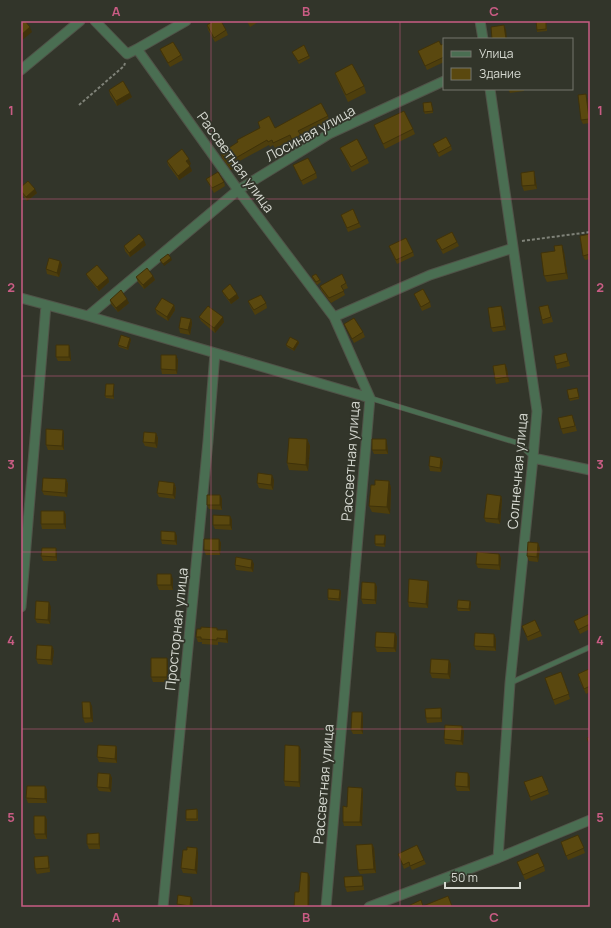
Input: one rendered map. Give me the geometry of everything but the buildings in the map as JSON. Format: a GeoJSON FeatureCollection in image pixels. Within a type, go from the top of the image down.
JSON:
{"type":"FeatureCollection","features":[{"type":"Feature","properties":{"kind":"street"},"geometry":{"type":"LineString","coordinates":[[21,70],[80,21]]}},
{"type":"Feature","properties":{"kind":"street"},"geometry":{"type":"LineString","coordinates":[[95,21],[127,54],[137,50],[186,21]]}},
{"type":"Feature","properties":{"kind":"street"},"geometry":{"type":"LineString","coordinates":[[480,21],[483,38]]}},
{"type":"Feature","properties":{"kind":"street","name":"Рассветная улица"},"geometry":{"type":"LineString","coordinates":[[137,50],[238,190],[334,317],[370,398],[326,907]]}},
{"type":"Feature","properties":{"kind":"street","name":"Лосиная улица"},"geometry":{"type":"LineString","coordinates":[[88,316],[238,190],[329,134],[443,81]]}},
{"type":"Feature","properties":{"kind":"street","name":"Солнечная улица"},"geometry":{"type":"LineString","coordinates":[[490,90],[536,411],[534,458],[510,683],[498,858]]}},
{"type":"Feature","properties":{"kind":"street"},"geometry":{"type":"LineString","coordinates":[[334,317],[430,275],[513,245]]}},
{"type":"Feature","properties":{"kind":"street"},"geometry":{"type":"LineString","coordinates":[[21,298],[370,398]]}},
{"type":"Feature","properties":{"kind":"street"},"geometry":{"type":"LineString","coordinates":[[21,607],[46,306]]}},
{"type":"Feature","properties":{"kind":"street","name":"Просторная улица"},"geometry":{"type":"LineString","coordinates":[[162,907],[208,441],[215,353]]}},
{"type":"Feature","properties":{"kind":"street"},"geometry":{"type":"LineString","coordinates":[[534,458],[590,470]]}},
{"type":"Feature","properties":{"kind":"street"},"geometry":{"type":"LineString","coordinates":[[370,907],[498,858],[590,820]]}},
{"type":"Feature","properties":{"kind":"lane"},"geometry":{"type":"LineString","coordinates":[[370,398],[518,443],[534,458]]}},
{"type":"Feature","properties":{"kind":"lane"},"geometry":{"type":"LineString","coordinates":[[510,683],[590,647]]}},
{"type":"Feature","properties":{"kind":"path"},"geometry":{"type":"LineString","coordinates":[[80,105],[124,66],[127,54]]}},
{"type":"Feature","properties":{"kind":"path"},"geometry":{"type":"LineString","coordinates":[[513,245],[590,232]]}}]}
